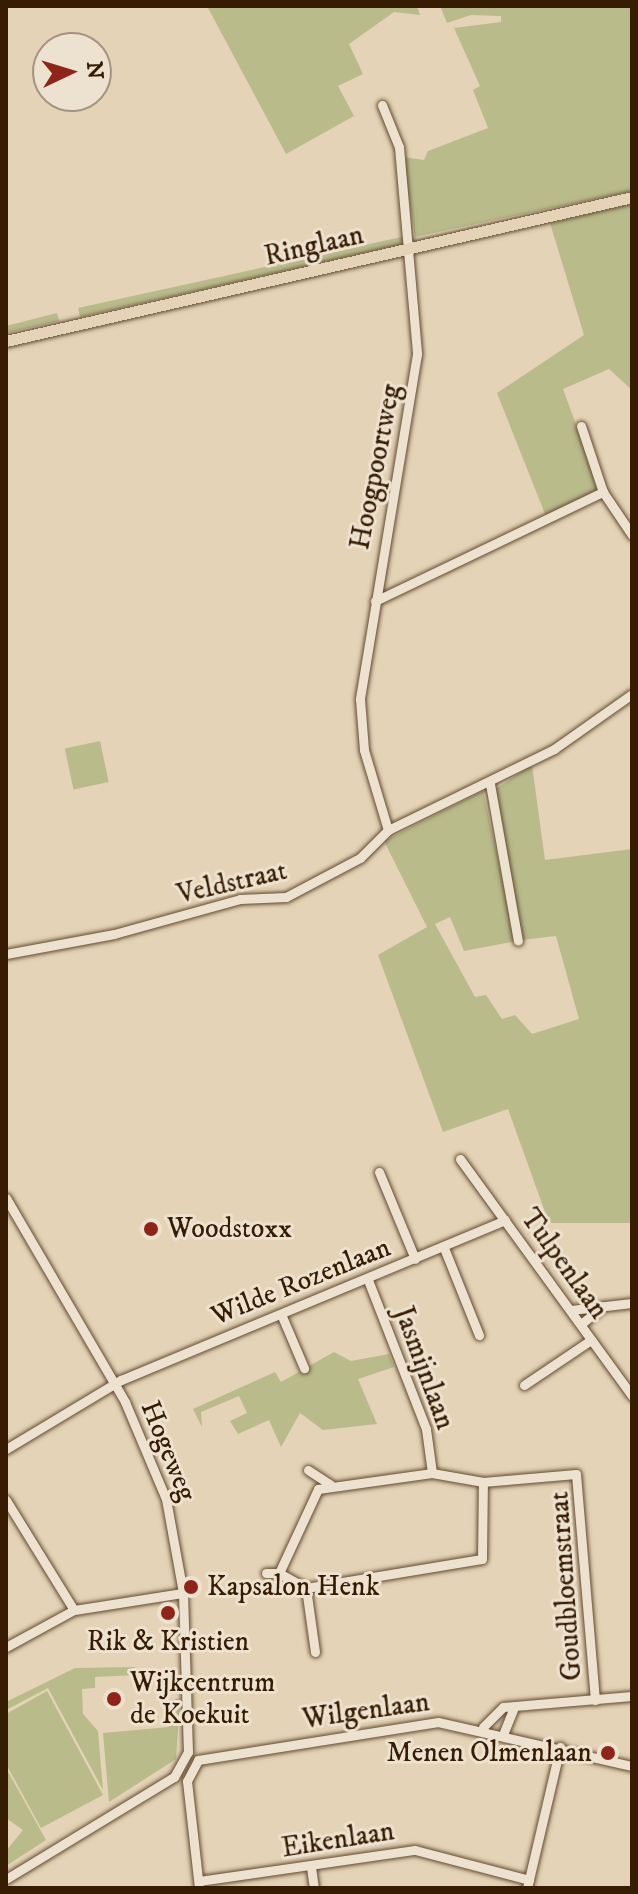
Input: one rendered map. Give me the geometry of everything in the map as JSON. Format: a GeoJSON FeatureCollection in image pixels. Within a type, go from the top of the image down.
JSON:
{"type":"FeatureCollection","features":[{"type":"Feature","properties":{"kind":"main road","name":"Ringlaan"},"geometry":{"type":"LineString","coordinates":[[6,341],[632,197]]}},
{"type":"Feature","properties":{"kind":"street","name":"Hoogpoortweg"},"geometry":{"type":"LineString","coordinates":[[382,105],[399,147],[410,248],[416,380],[375,601],[361,732],[388,830]]}},
{"type":"Feature","properties":{"kind":"street"},"geometry":{"type":"LineString","coordinates":[[581,426],[603,492],[632,535]]}},
{"type":"Feature","properties":{"kind":"street"},"geometry":{"type":"LineString","coordinates":[[375,601],[603,492]]}},
{"type":"Feature","properties":{"kind":"street","name":"Veldstraat"},"geometry":{"type":"LineString","coordinates":[[6,954],[114,934],[240,899],[286,897],[360,858],[388,830],[490,784],[632,694]]}},
{"type":"Feature","properties":{"kind":"street"},"geometry":{"type":"LineString","coordinates":[[490,784],[518,941]]}},
{"type":"Feature","properties":{"kind":"street","name":"Tulpenlaan"},"geometry":{"type":"LineString","coordinates":[[460,1159],[632,1396]]}},
{"type":"Feature","properties":{"kind":"street"},"geometry":{"type":"LineString","coordinates":[[379,1172],[415,1259]]}},
{"type":"Feature","properties":{"kind":"street","name":"Hogeweg"},"geometry":{"type":"LineString","coordinates":[[6,1198],[116,1386],[166,1499],[183,1593],[188,1752]]}},
{"type":"Feature","properties":{"kind":"street","name":"Wilde Rozenlaan"},"geometry":{"type":"LineString","coordinates":[[6,1449],[116,1386],[505,1220]]}},
{"type":"Feature","properties":{"kind":"street"},"geometry":{"type":"LineString","coordinates":[[444,1248],[479,1335]]}},
{"type":"Feature","properties":{"kind":"street","name":"Jasmijnlaan"},"geometry":{"type":"LineString","coordinates":[[368,1280],[426,1429],[432,1473]]}},
{"type":"Feature","properties":{"kind":"street"},"geometry":{"type":"LineString","coordinates":[[571,1310],[632,1303]]}},
{"type":"Feature","properties":{"kind":"street"},"geometry":{"type":"LineString","coordinates":[[581,1324],[603,1306]]}},
{"type":"Feature","properties":{"kind":"street"},"geometry":{"type":"LineString","coordinates":[[281,1314],[304,1368]]}},
{"type":"Feature","properties":{"kind":"street"},"geometry":{"type":"LineString","coordinates":[[524,1385],[591,1340]]}},
{"type":"Feature","properties":{"kind":"street"},"geometry":{"type":"LineString","coordinates":[[308,1470],[331,1485]]}},
{"type":"Feature","properties":{"kind":"street","name":"Goudbloemstraat"},"geometry":{"type":"LineString","coordinates":[[331,1485],[432,1473],[483,1482],[582,1479],[595,1700]]}},
{"type":"Feature","properties":{"kind":"street"},"geometry":{"type":"LineString","coordinates":[[266,1573],[279,1573],[306,1588],[482,1559],[483,1482]]}},
{"type":"Feature","properties":{"kind":"street"},"geometry":{"type":"LineString","coordinates":[[279,1573],[318,1489],[331,1485]]}},
{"type":"Feature","properties":{"kind":"street"},"geometry":{"type":"LineString","coordinates":[[6,1500],[74,1610]]}},
{"type":"Feature","properties":{"kind":"street"},"geometry":{"type":"LineString","coordinates":[[306,1588],[315,1652]]}},
{"type":"Feature","properties":{"kind":"street"},"geometry":{"type":"LineString","coordinates":[[6,1647],[74,1610],[183,1593]]}},
{"type":"Feature","properties":{"kind":"street"},"geometry":{"type":"LineString","coordinates":[[483,1727],[494,1711],[632,1696]]}},
{"type":"Feature","properties":{"kind":"street"},"geometry":{"type":"LineString","coordinates":[[504,1732],[513,1710]]}},
{"type":"Feature","properties":{"kind":"street","name":"Wilgenlaan"},"geometry":{"type":"LineString","coordinates":[[198,1760],[405,1724],[483,1727],[632,1766]]}},
{"type":"Feature","properties":{"kind":"street"},"geometry":{"type":"LineString","coordinates":[[528,1884],[560,1747]]}},
{"type":"Feature","properties":{"kind":"street"},"geometry":{"type":"LineString","coordinates":[[6,1879],[174,1777],[188,1752],[198,1760],[187,1781],[199,1884]]}},
{"type":"Feature","properties":{"kind":"street"},"geometry":{"type":"LineString","coordinates":[[174,1777],[187,1781]]}},
{"type":"Feature","properties":{"kind":"street","name":"Eikenlaan"},"geometry":{"type":"LineString","coordinates":[[199,1884],[415,1850],[528,1884]]}},
{"type":"Feature","properties":{"kind":"street"},"geometry":{"type":"LineString","coordinates":[[311,1867],[314,1888]]}},
{"type":"Feature","properties":{"kind":"green space"},"geometry":{"type":"Polygon","coordinates":[[[207,6],[417,6],[420,15],[394,12],[349,44],[363,74],[338,86],[354,116],[286,154],[207,6]]]}},
{"type":"Feature","properties":{"kind":"green space"},"geometry":{"type":"Polygon","coordinates":[[[440,6],[632,6],[632,191],[415,237],[403,157],[424,160],[428,151],[488,128],[473,90],[480,86],[454,28],[501,22],[501,16],[471,15],[447,23],[440,6]]]}},
{"type":"Feature","properties":{"kind":"green space"},"geometry":{"type":"Polygon","coordinates":[[[632,204],[632,390],[609,369],[563,389],[601,492],[547,519],[497,393],[584,335],[550,223],[632,204]]]}},
{"type":"Feature","properties":{"kind":"green space"},"geometry":{"type":"Polygon","coordinates":[[[406,236],[403,244],[80,317],[78,308],[406,236]]]}},
{"type":"Feature","properties":{"kind":"green space"},"geometry":{"type":"Polygon","coordinates":[[[57,313],[59,321],[6,333],[6,326],[57,313]]]}},
{"type":"Feature","properties":{"kind":"green space"},"geometry":{"type":"Polygon","coordinates":[[[100,741],[109,782],[74,790],[65,748],[100,741]]]}},
{"type":"Feature","properties":{"kind":"green space"},"geometry":{"type":"Polygon","coordinates":[[[532,765],[545,860],[632,849],[632,1223],[549,1223],[508,1109],[443,1132],[378,955],[427,927],[384,841],[483,791],[516,941],[464,951],[450,917],[435,924],[475,997],[486,995],[502,1019],[515,1015],[532,1034],[579,1019],[556,936],[522,940],[494,790],[532,765]]]}},
{"type":"Feature","properties":{"kind":"green space"},"geometry":{"type":"Polygon","coordinates":[[[334,1352],[351,1361],[389,1354],[394,1367],[358,1379],[377,1424],[323,1430],[300,1413],[281,1447],[269,1420],[238,1434],[230,1421],[247,1413],[239,1396],[201,1412],[202,1427],[193,1409],[275,1372],[281,1382],[334,1352]]]}},
{"type":"Feature","properties":{"kind":"green space"},"geometry":{"type":"Polygon","coordinates":[[[135,1667],[135,1675],[95,1677],[95,1688],[82,1689],[83,1714],[98,1731],[103,1790],[48,1688],[6,1710],[6,1702],[75,1668],[135,1667]]]}},
{"type":"Feature","properties":{"kind":"green space"},"geometry":{"type":"Polygon","coordinates":[[[47,1691],[103,1795],[41,1828],[6,1764],[6,1714],[47,1691]]]}},
{"type":"Feature","properties":{"kind":"green space"},"geometry":{"type":"Polygon","coordinates":[[[180,1698],[176,1759],[109,1802],[103,1733],[169,1727],[169,1700],[180,1698]]]}},
{"type":"Feature","properties":{"kind":"green space"},"geometry":{"type":"Polygon","coordinates":[[[6,1768],[46,1840],[6,1866],[6,1851],[23,1830],[6,1818],[6,1768]]]}},
{"type":"Feature","properties":{"kind":"place","name":"Woodstoxx"},"geometry":{"type":"Point","coordinates":[151,1229]}},
{"type":"Feature","properties":{"kind":"place","name":"Kapsalon Henk"},"geometry":{"type":"Point","coordinates":[191,1587]}},
{"type":"Feature","properties":{"kind":"place","name":"Rik & Kristien"},"geometry":{"type":"Point","coordinates":[168,1613]}},
{"type":"Feature","properties":{"kind":"place","name":"Wijkcentrum de Koekuit"},"geometry":{"type":"Point","coordinates":[114,1699]}},
{"type":"Feature","properties":{"kind":"place","name":"Menen Olmenlaan"},"geometry":{"type":"Point","coordinates":[608,1753]}}]}
